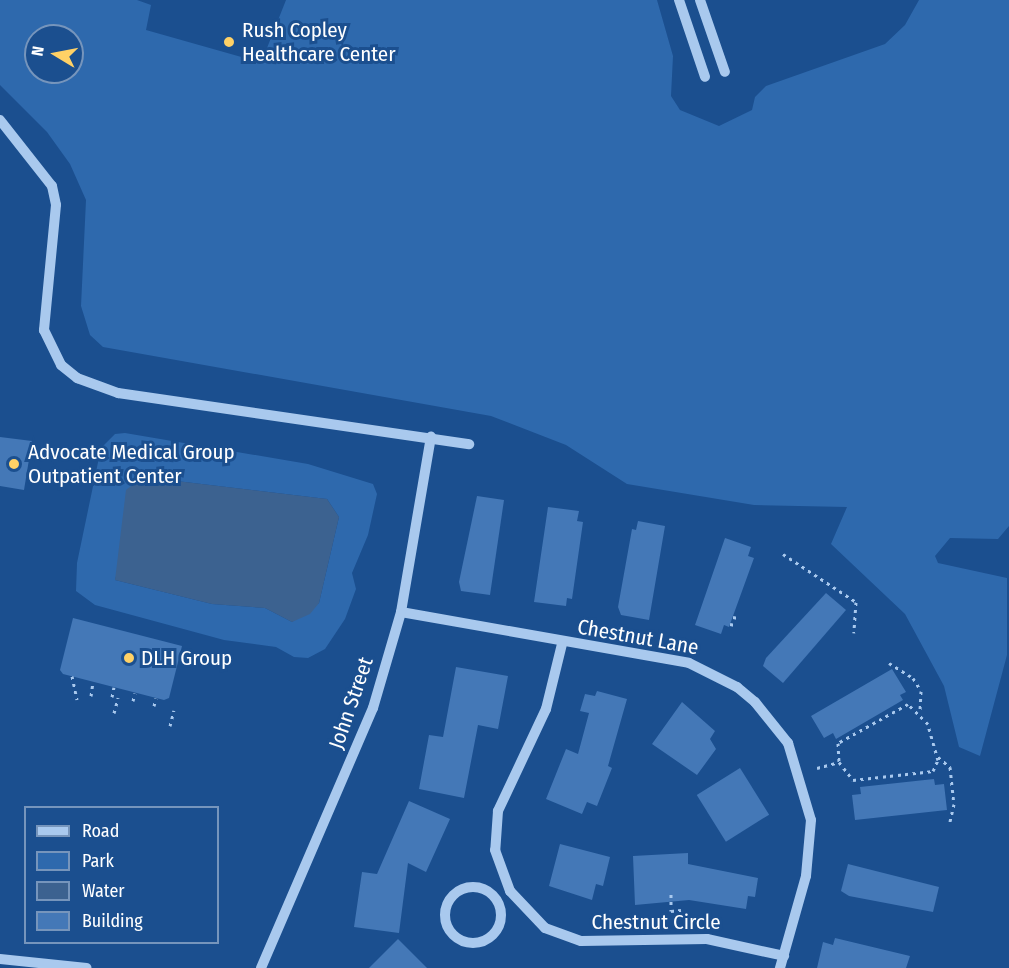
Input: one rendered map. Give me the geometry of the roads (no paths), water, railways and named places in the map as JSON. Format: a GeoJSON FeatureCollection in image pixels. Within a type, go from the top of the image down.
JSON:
{"type":"FeatureCollection","features":[{"type":"Feature","properties":{"kind":"street"},"geometry":{"type":"LineString","coordinates":[[679,0],[705,77]]}},
{"type":"Feature","properties":{"kind":"street"},"geometry":{"type":"LineString","coordinates":[[700,0],[725,72]]}},
{"type":"Feature","properties":{"kind":"street"},"geometry":{"type":"LineString","coordinates":[[0,120],[11,131],[52,186],[56,205],[44,330],[61,365],[76,378],[118,393],[469,444]]}},
{"type":"Feature","properties":{"kind":"street"},"geometry":{"type":"LineString","coordinates":[[0,138],[11,131]]}},
{"type":"Feature","properties":{"kind":"street","name":"John Street"},"geometry":{"type":"LineString","coordinates":[[261,968],[347,774],[401,612],[431,437]]}},
{"type":"Feature","properties":{"kind":"street","name":"Chestnut Lane"},"geometry":{"type":"LineString","coordinates":[[401,612],[562,644],[689,663],[737,687],[776,724],[800,770],[811,820],[806,876],[780,968]]}},
{"type":"Feature","properties":{"kind":"street","name":"Chestnut Circle"},"geometry":{"type":"LineString","coordinates":[[562,644],[546,709],[498,811],[495,850],[510,891],[545,928],[581,941],[707,939],[784,956]]}},
{"type":"Feature","properties":{"kind":"street"},"geometry":{"type":"LineString","coordinates":[[481,888],[496,899],[501,914],[492,936],[474,944],[450,933],[444,914],[456,892],[481,888]]}},
{"type":"Feature","properties":{"kind":"street"},"geometry":{"type":"LineString","coordinates":[[496,899],[510,891]]}},
{"type":"Feature","properties":{"kind":"street"},"geometry":{"type":"LineString","coordinates":[[0,959],[87,968]]}},
{"type":"Feature","properties":{"kind":"water"},"geometry":{"type":"Polygon","coordinates":[[[143,477],[327,499],[339,517],[319,603],[310,614],[292,622],[265,608],[212,604],[115,580],[126,490],[143,477]]]}},
{"type":"Feature","properties":{"kind":"place","name":"Rush Copley Healthcare Center"},"geometry":{"type":"Point","coordinates":[229,42]}},
{"type":"Feature","properties":{"kind":"place","name":"Advocate Medical Group Outpatient Center"},"geometry":{"type":"Point","coordinates":[14,464]}},
{"type":"Feature","properties":{"kind":"place","name":"DLH Group"},"geometry":{"type":"Point","coordinates":[129,658]}}]}
